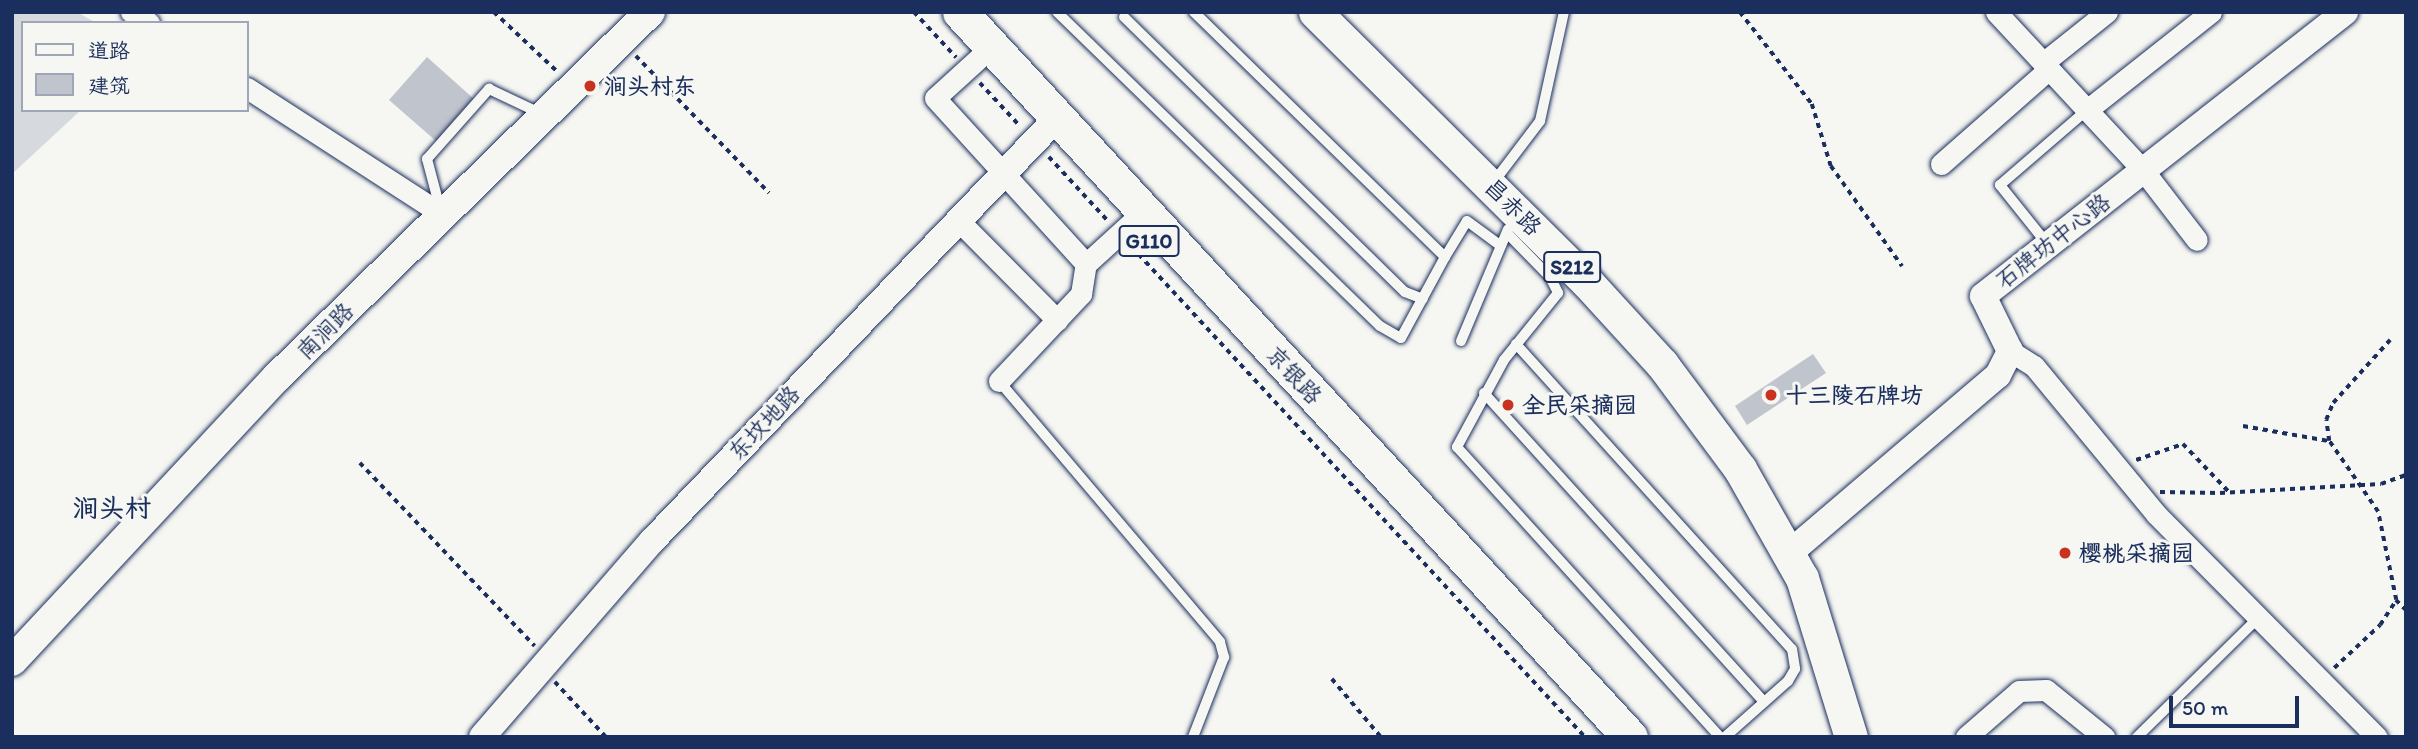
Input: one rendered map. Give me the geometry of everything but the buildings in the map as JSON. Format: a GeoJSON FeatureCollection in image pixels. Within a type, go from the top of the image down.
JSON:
{"type":"FeatureCollection","features":[{"type":"Feature","properties":{"kind":"highway","name":"京银路"},"geometry":{"type":"LineString","coordinates":[[936,12],[979,58],[1051,124],[1361,470]]}},
{"type":"Feature","properties":{"kind":"highway","name":"京银路"},"geometry":{"type":"LineString","coordinates":[[960,12],[1132,222],[1604,737]]}},
{"type":"Feature","properties":{"kind":"highway","name":"京银路"},"geometry":{"type":"LineString","coordinates":[[1399,511],[1630,737]]}},
{"type":"Feature","properties":{"kind":"main road","name":"南涧路"},"geometry":{"type":"LineString","coordinates":[[12,662],[278,377],[542,114],[650,12]]}},
{"type":"Feature","properties":{"kind":"main road","name":"昌赤路"},"geometry":{"type":"LineString","coordinates":[[1315,12],[1491,185],[1511,221],[1662,364],[1740,469],[1786,556],[1802,578],[1851,737]]}},
{"type":"Feature","properties":{"kind":"main road","name":"昌赤路"},"geometry":{"type":"LineString","coordinates":[[1786,556],[1842,737]]}},
{"type":"Feature","properties":{"kind":"street"},"geometry":{"type":"LineString","coordinates":[[1996,12],[2143,170],[2197,240]]}},
{"type":"Feature","properties":{"kind":"street"},"geometry":{"type":"LineString","coordinates":[[1941,164],[2106,12]]}},
{"type":"Feature","properties":{"kind":"street"},"geometry":{"type":"LineString","coordinates":[[2087,110],[2211,12]]}},
{"type":"Feature","properties":{"kind":"street","name":"石牌坊中心路"},"geometry":{"type":"LineString","coordinates":[[2010,351],[1983,296],[2345,12]]}},
{"type":"Feature","properties":{"kind":"street"},"geometry":{"type":"LineString","coordinates":[[979,58],[935,98],[1086,264]]}},
{"type":"Feature","properties":{"kind":"street"},"geometry":{"type":"LineString","coordinates":[[248,89],[442,214]]}},
{"type":"Feature","properties":{"kind":"street","name":"东坟地路"},"geometry":{"type":"LineString","coordinates":[[482,737],[653,541],[1051,124]]}},
{"type":"Feature","properties":{"kind":"street"},"geometry":{"type":"LineString","coordinates":[[958,220],[1057,320]]}},
{"type":"Feature","properties":{"kind":"street"},"geometry":{"type":"LineString","coordinates":[[999,381],[1081,294],[1086,264],[1132,222]]}},
{"type":"Feature","properties":{"kind":"street"},"geometry":{"type":"LineString","coordinates":[[1786,556],[1998,375],[2010,351],[2034,366],[2137,491],[2257,619],[2377,737]]}},
{"type":"Feature","properties":{"kind":"street"},"geometry":{"type":"LineString","coordinates":[[1966,737],[2020,691],[2046,690],[2104,737]]}},
{"type":"Feature","properties":{"kind":"lane"},"geometry":{"type":"LineString","coordinates":[[1057,12],[1380,326],[1401,338],[1467,221],[1501,246]]}},
{"type":"Feature","properties":{"kind":"lane"},"geometry":{"type":"LineString","coordinates":[[1194,12],[1445,257]]}},
{"type":"Feature","properties":{"kind":"lane"},"geometry":{"type":"LineString","coordinates":[[1491,185],[1540,121],[1564,12]]}},
{"type":"Feature","properties":{"kind":"lane"},"geometry":{"type":"LineString","coordinates":[[1124,18],[1405,292],[1423,299]]}},
{"type":"Feature","properties":{"kind":"lane"},"geometry":{"type":"LineString","coordinates":[[442,214],[427,159],[489,89],[542,114]]}},
{"type":"Feature","properties":{"kind":"lane"},"geometry":{"type":"LineString","coordinates":[[2049,245],[2000,185],[2087,110]]}},
{"type":"Feature","properties":{"kind":"lane"},"geometry":{"type":"LineString","coordinates":[[1461,341],[1511,221]]}},
{"type":"Feature","properties":{"kind":"lane"},"geometry":{"type":"LineString","coordinates":[[1511,221],[1558,293],[1516,344],[1484,393],[1457,447],[1722,737],[1764,702],[1795,669],[1792,649],[1516,344]]}},
{"type":"Feature","properties":{"kind":"lane"},"geometry":{"type":"LineString","coordinates":[[999,381],[1220,642],[1224,657],[1193,737]]}},
{"type":"Feature","properties":{"kind":"lane"},"geometry":{"type":"LineString","coordinates":[[1484,393],[1764,702]]}},
{"type":"Feature","properties":{"kind":"lane"},"geometry":{"type":"LineString","coordinates":[[2137,737],[2257,619]]}},
{"type":"Feature","properties":{"kind":"path"},"geometry":{"type":"LineString","coordinates":[[494,12],[571,86]]}},
{"type":"Feature","properties":{"kind":"path"},"geometry":{"type":"LineString","coordinates":[[1740,12],[1812,104],[1830,166],[1902,266]]}},
{"type":"Feature","properties":{"kind":"path"},"geometry":{"type":"LineString","coordinates":[[620,40],[769,193]]}},
{"type":"Feature","properties":{"kind":"path"},"geometry":{"type":"LineString","coordinates":[[2390,340],[2333,404],[2326,420],[2329,441],[2378,512],[2396,600],[2406,610]]}},
{"type":"Feature","properties":{"kind":"path"},"geometry":{"type":"LineString","coordinates":[[2243,426],[2329,441]]}},
{"type":"Feature","properties":{"kind":"path"},"geometry":{"type":"LineString","coordinates":[[2119,469],[2183,444],[2230,493]]}},
{"type":"Feature","properties":{"kind":"path"},"geometry":{"type":"LineString","coordinates":[[360,463],[545,664],[606,737]]}},
{"type":"Feature","properties":{"kind":"path"},"geometry":{"type":"LineString","coordinates":[[1361,470],[1399,511],[1585,737]]}},
{"type":"Feature","properties":{"kind":"path"},"geometry":{"type":"LineString","coordinates":[[2137,491],[2230,493],[2381,484],[2406,475]]}},
{"type":"Feature","properties":{"kind":"path"},"geometry":{"type":"LineString","coordinates":[[2320,681],[2380,625],[2396,600]]}},
{"type":"Feature","properties":{"kind":"path"},"geometry":{"type":"LineString","coordinates":[[1332,679],[1381,737]]}},
{"type":"Feature","properties":{"kind":"shaded area"},"geometry":{"type":"Polygon","coordinates":[[[12,12],[77,12],[93,21],[21,21],[21,112],[79,112],[12,174],[12,12]]]}},
{"type":"Feature","properties":{"kind":"place","name":"涧头村东"},"geometry":{"type":"Point","coordinates":[590,86]}},
{"type":"Feature","properties":{"kind":"place","name":"十三陵石牌坊"},"geometry":{"type":"Point","coordinates":[1771,395]}},
{"type":"Feature","properties":{"kind":"place","name":"全民采摘园"},"geometry":{"type":"Point","coordinates":[1508,405]}},
{"type":"Feature","properties":{"kind":"place","name":"樱桃采摘园"},"geometry":{"type":"Point","coordinates":[2065,553]}},
{"type":"Feature","properties":{"kind":"district","name":"涧头村"},"geometry":{"type":"Point","coordinates":[112,509]}}]}
